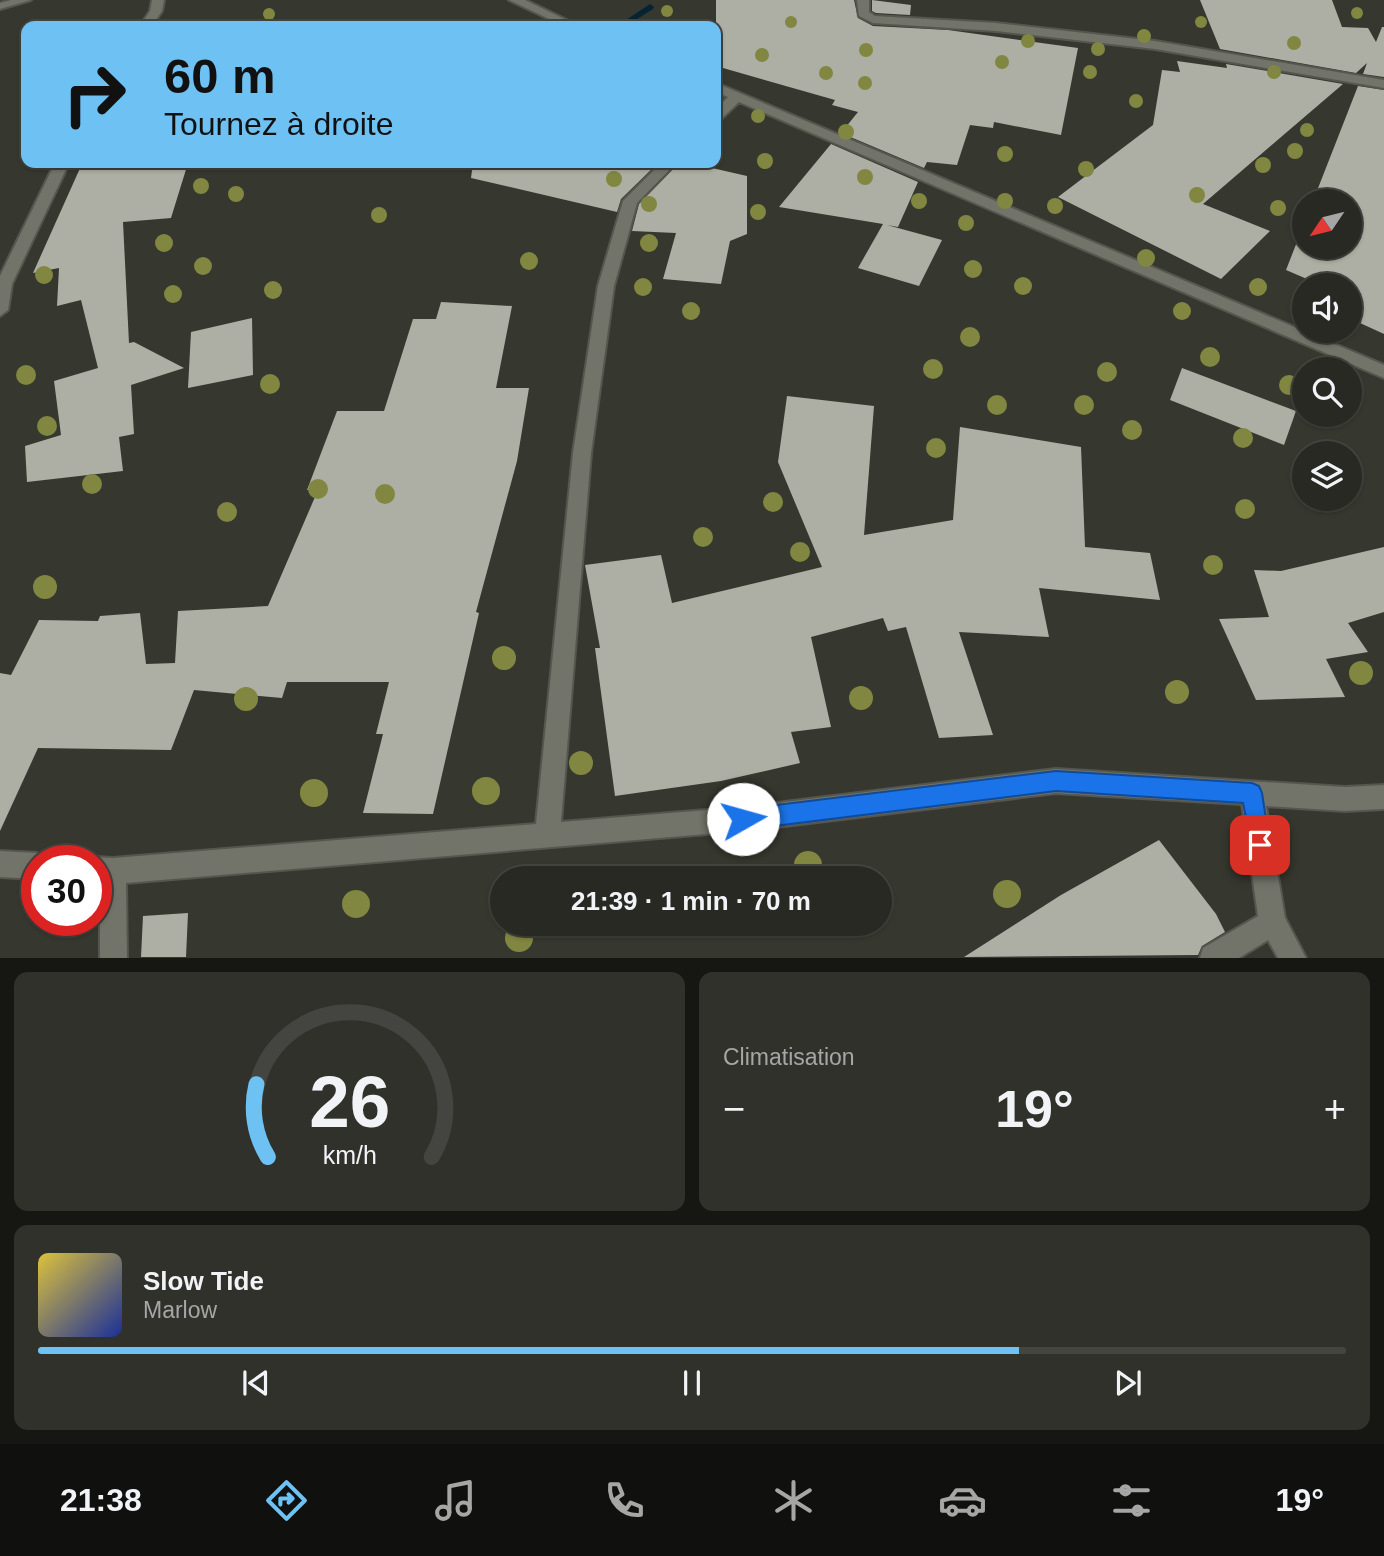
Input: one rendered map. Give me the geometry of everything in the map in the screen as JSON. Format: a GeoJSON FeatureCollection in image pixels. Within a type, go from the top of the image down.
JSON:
{"type":"FeatureCollection","features":[{"type":"Feature","properties":{"kind":"street"},"geometry":{"type":"LineString","coordinates":[[0,6],[25,0]]}},
{"type":"Feature","properties":{"kind":"street"},"geometry":{"type":"LineString","coordinates":[[149,21],[158,0]]}},
{"type":"Feature","properties":{"kind":"street"},"geometry":{"type":"LineString","coordinates":[[515,0],[561,21]]}},
{"type":"Feature","properties":{"kind":"street"},"geometry":{"type":"LineString","coordinates":[[863,0],[863,14],[873,19],[996,27],[1155,46],[1384,84]]}},
{"type":"Feature","properties":{"kind":"street"},"geometry":{"type":"LineString","coordinates":[[721,89],[1384,372]]}},
{"type":"Feature","properties":{"kind":"street"},"geometry":{"type":"LineString","coordinates":[[721,111],[737,96]]}},
{"type":"Feature","properties":{"kind":"street"},"geometry":{"type":"LineString","coordinates":[[0,310],[4,284],[60,168]]}},
{"type":"Feature","properties":{"kind":"street"},"geometry":{"type":"LineString","coordinates":[[547,835],[582,453],[606,286],[630,201],[664,168]]}},
{"type":"Feature","properties":{"kind":"street"},"geometry":{"type":"LineString","coordinates":[[112,869],[743,819],[1056,781],[1345,799],[1384,797]]}},
{"type":"Feature","properties":{"kind":"street"},"geometry":{"type":"LineString","coordinates":[[1252,793],[1272,922],[1293,957]]}},
{"type":"Feature","properties":{"kind":"street"},"geometry":{"type":"LineString","coordinates":[[0,864],[21,865]]}},
{"type":"Feature","properties":{"kind":"street"},"geometry":{"type":"LineString","coordinates":[[1213,957],[1272,922]]}},
{"type":"Feature","properties":{"kind":"street"},"geometry":{"type":"LineString","coordinates":[[112,936],[114,957]]}},
{"type":"Feature","properties":{"kind":"building"},"geometry":{"type":"Polygon","coordinates":[[[716,0],[854,0],[858,18],[873,26],[948,30],[1078,48],[1061,135],[994,122],[993,128],[970,125],[957,165],[927,162],[924,168],[841,133],[858,112],[832,105],[835,100],[721,67],[721,21],[716,21],[716,0]]]}},
{"type":"Feature","properties":{"kind":"building"},"geometry":{"type":"Polygon","coordinates":[[[872,0],[911,5],[910,15],[876,13],[872,11],[872,0]]]}},
{"type":"Feature","properties":{"kind":"building"},"geometry":{"type":"Polygon","coordinates":[[[1200,0],[1332,0],[1342,27],[1368,28],[1376,42],[1384,27],[1384,77],[1363,74],[1367,63],[1356,73],[1220,49],[1200,0]]]}},
{"type":"Feature","properties":{"kind":"building"},"geometry":{"type":"Polygon","coordinates":[[[1177,61],[1227,68],[1226,64],[1343,84],[1203,204],[1270,231],[1221,279],[1058,197],[1153,125],[1162,70],[1180,72],[1177,61]]]}},
{"type":"Feature","properties":{"kind":"building"},"geometry":{"type":"Polygon","coordinates":[[[1358,86],[1384,90],[1384,334],[1362,324],[1362,273],[1293,273],[1286,270],[1292,255],[1292,259],[1362,259],[1362,189],[1318,189],[1358,86]]]}},
{"type":"Feature","properties":{"kind":"building"},"geometry":{"type":"Polygon","coordinates":[[[831,144],[918,182],[898,227],[887,225],[942,240],[919,286],[858,268],[883,224],[779,207],[831,144]]]}},
{"type":"Feature","properties":{"kind":"building"},"geometry":{"type":"Polygon","coordinates":[[[80,168],[186,168],[171,218],[123,222],[129,343],[134,342],[184,368],[131,385],[134,434],[119,437],[123,471],[27,482],[25,446],[61,435],[54,381],[98,368],[81,300],[57,306],[59,268],[33,273],[80,168]]]}},
{"type":"Feature","properties":{"kind":"building"},"geometry":{"type":"Polygon","coordinates":[[[472,168],[653,168],[621,199],[617,212],[471,178],[472,168]]]}},
{"type":"Feature","properties":{"kind":"building"},"geometry":{"type":"Polygon","coordinates":[[[674,168],[712,168],[747,176],[747,234],[730,241],[721,284],[663,279],[676,233],[632,231],[639,204],[674,168]]]}},
{"type":"Feature","properties":{"kind":"building"},"geometry":{"type":"Polygon","coordinates":[[[441,302],[512,306],[496,388],[529,388],[517,461],[476,612],[479,613],[433,814],[363,813],[383,734],[376,734],[389,682],[287,682],[282,698],[194,690],[171,750],[38,748],[0,831],[0,673],[11,675],[39,620],[98,621],[100,616],[140,613],[146,664],[175,663],[178,611],[268,606],[318,490],[307,490],[337,411],[384,411],[413,319],[436,319],[441,302]]]}},
{"type":"Feature","properties":{"kind":"building"},"geometry":{"type":"Polygon","coordinates":[[[252,318],[253,375],[188,388],[191,332],[252,318]]]}},
{"type":"Feature","properties":{"kind":"building"},"geometry":{"type":"Polygon","coordinates":[[[1182,368],[1292,409],[1292,422],[1284,445],[1170,400],[1182,368]]]}},
{"type":"Feature","properties":{"kind":"building"},"geometry":{"type":"Polygon","coordinates":[[[787,396],[874,406],[864,535],[953,520],[960,427],[1081,447],[1085,547],[1150,553],[1160,600],[1039,588],[1049,637],[959,632],[993,735],[939,738],[906,627],[888,631],[883,618],[811,637],[831,727],[791,732],[800,763],[721,781],[615,796],[595,648],[600,648],[585,565],[661,555],[672,603],[822,567],[778,462],[787,396]]]}},
{"type":"Feature","properties":{"kind":"building"},"geometry":{"type":"Polygon","coordinates":[[[1384,547],[1384,612],[1348,623],[1368,652],[1326,659],[1345,697],[1256,700],[1219,619],[1269,617],[1254,570],[1281,571],[1384,547]]]}},
{"type":"Feature","properties":{"kind":"building"},"geometry":{"type":"Polygon","coordinates":[[[1159,840],[1216,914],[1225,932],[1202,946],[1198,955],[964,957],[1061,895],[1159,840]]]}},
{"type":"Feature","properties":{"kind":"building"},"geometry":{"type":"Polygon","coordinates":[[[188,913],[186,957],[141,957],[143,916],[188,913]]]}},
{"type":"Feature","properties":{"kind":"waterway"},"geometry":{"type":"LineString","coordinates":[[629,21],[650,7]]}},
{"type":"Feature","properties":{"kind":"route"},"geometry":{"type":"LineString","coordinates":[[743,819],[1056,781],[1252,793],[1260,845]]}}]}
